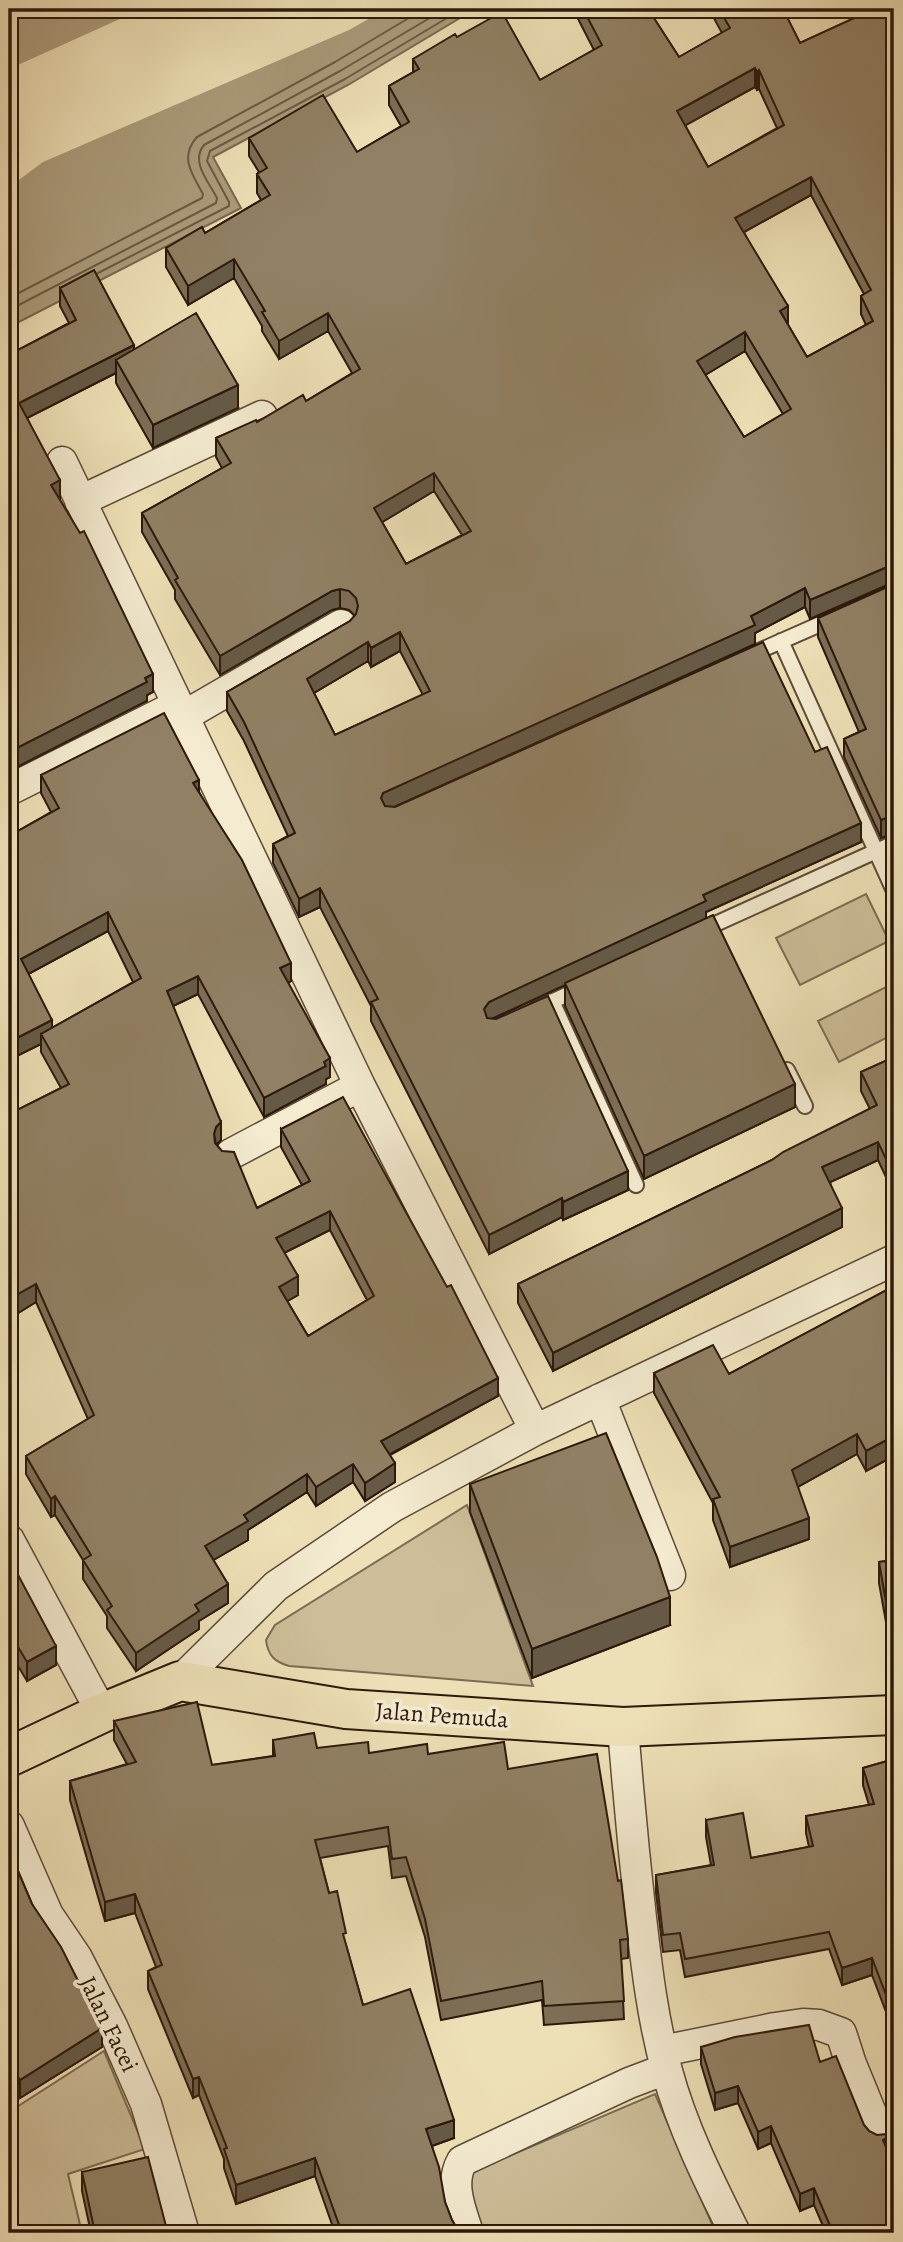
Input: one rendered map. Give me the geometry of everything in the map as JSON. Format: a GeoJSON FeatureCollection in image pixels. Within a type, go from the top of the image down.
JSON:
{"type":"FeatureCollection","features":[{"type":"Feature","properties":{"kind":"highway"},"geometry":{"type":"LineString","coordinates":[[9,1757],[102,1713],[180,1681]]}},
{"type":"Feature","properties":{"kind":"highway","name":"Jalan Pemuda"},"geometry":{"type":"LineString","coordinates":[[180,1681],[346,1709],[623,1727],[894,1715]]}},
{"type":"Feature","properties":{"kind":"street"},"geometry":{"type":"LineString","coordinates":[[80,501],[262,415]]}},
{"type":"Feature","properties":{"kind":"street"},"geometry":{"type":"LineString","coordinates":[[62,461],[360,1086],[535,1430]]}},
{"type":"Feature","properties":{"kind":"street"},"geometry":{"type":"LineString","coordinates":[[9,790],[181,710],[341,625]]}},
{"type":"Feature","properties":{"kind":"street"},"geometry":{"type":"LineString","coordinates":[[231,1154],[360,1086]]}},
{"type":"Feature","properties":{"kind":"street"},"geometry":{"type":"LineString","coordinates":[[180,1681],[276,1586],[392,1507],[535,1430],[894,1260]]}},
{"type":"Feature","properties":{"kind":"street"},"geometry":{"type":"LineString","coordinates":[[600,1399],[670,1575]]}},
{"type":"Feature","properties":{"kind":"street"},"geometry":{"type":"LineString","coordinates":[[9,1540],[102,1713]]}},
{"type":"Feature","properties":{"kind":"street"},"geometry":{"type":"LineString","coordinates":[[623,1727],[632,1841],[648,1982],[664,2060],[702,2166],[734,2233]]}},
{"type":"Feature","properties":{"kind":"street","name":"Jalan Facei"},"geometry":{"type":"LineString","coordinates":[[9,1826],[48,1915],[76,1958],[112,2026],[146,2104],[184,2233]]}},
{"type":"Feature","properties":{"kind":"street"},"geometry":{"type":"LineString","coordinates":[[468,2233],[458,2200],[455,2173],[462,2161],[629,2083],[664,2060],[775,2028],[803,2024],[830,2027],[841,2033],[850,2064],[880,2135]]}},
{"type":"Feature","properties":{"kind":"lane"},"geometry":{"type":"LineString","coordinates":[[730,664],[844,614]]}},
{"type":"Feature","properties":{"kind":"lane"},"geometry":{"type":"LineString","coordinates":[[781,641],[894,891]]}},
{"type":"Feature","properties":{"kind":"lane"},"geometry":{"type":"LineString","coordinates":[[682,940],[720,929],[894,843]]}},
{"type":"Feature","properties":{"kind":"lane"},"geometry":{"type":"LineString","coordinates":[[517,1018],[599,979]]}},
{"type":"Feature","properties":{"kind":"lane"},"geometry":{"type":"LineString","coordinates":[[552,1001],[636,1185]]}},
{"type":"Feature","properties":{"kind":"lane"},"geometry":{"type":"LineString","coordinates":[[781,1057],[805,1106]]}},
{"type":"Feature","properties":{"kind":"shaded area"},"geometry":{"type":"Polygon","coordinates":[[[866,894],[889,941],[800,985],[776,938],[866,894]]]}},
{"type":"Feature","properties":{"kind":"shaded area"},"geometry":{"type":"Polygon","coordinates":[[[894,983],[894,1034],[839,1062],[818,1021],[894,983]]]}},
{"type":"Feature","properties":{"kind":"shaded area"},"geometry":{"type":"Polygon","coordinates":[[[467,1505],[533,1686],[289,1666],[273,1658],[266,1640],[275,1625],[467,1505]]]}},
{"type":"Feature","properties":{"kind":"shaded area"},"geometry":{"type":"Polygon","coordinates":[[[104,2051],[145,2149],[68,2174],[82,2233],[9,2233],[9,2112],[104,2051]]]}},
{"type":"Feature","properties":{"kind":"shaded area"},"geometry":{"type":"Polygon","coordinates":[[[655,2094],[716,2233],[479,2233],[464,2179],[474,2171],[655,2094]]]}},
{"type":"Feature","properties":{"kind":"water"},"geometry":{"type":"Polygon","coordinates":[[[9,9],[475,9],[348,85],[213,157],[241,208],[9,327],[9,9]]]}},
{"type":"Feature","properties":{"kind":"pier"},"geometry":{"type":"Polygon","coordinates":[[[142,9],[386,9],[349,30],[43,162],[12,185],[9,193],[9,69],[142,9]]]}},
{"type":"Feature","properties":{"kind":"building"},"geometry":{"type":"Polygon","coordinates":[[[583,9],[648,9],[679,57],[730,28],[719,9],[783,9],[800,43],[874,9],[894,9],[894,564],[810,600],[805,588],[751,616],[755,625],[383,793],[381,798],[385,806],[395,807],[763,642],[815,752],[827,747],[861,823],[703,895],[706,901],[489,1002],[484,1009],[487,1018],[496,1019],[548,996],[628,1171],[563,1202],[562,1198],[489,1235],[371,1002],[378,999],[320,888],[299,899],[273,844],[295,833],[244,722],[227,692],[350,621],[356,614],[356,598],[349,591],[332,591],[220,656],[175,580],[178,578],[142,513],[231,463],[216,438],[256,420],[257,422],[303,395],[306,401],[360,369],[328,313],[279,341],[262,312],[265,311],[234,259],[188,286],[166,248],[202,227],[205,233],[270,195],[257,174],[267,168],[249,138],[323,95],[357,152],[409,122],[389,86],[419,69],[413,59],[455,34],[457,37],[502,12],[540,80],[602,45],[583,9]],[[755,68],[677,111],[708,167],[784,125],[759,70],[757,72],[755,68]],[[811,177],[735,218],[788,306],[780,311],[807,357],[873,321],[861,296],[871,290],[811,177]],[[745,332],[697,361],[744,437],[791,409],[745,332]],[[434,473],[374,508],[406,564],[471,531],[434,473]],[[400,632],[371,648],[368,642],[307,679],[335,735],[430,691],[400,632]]]}},
{"type":"Feature","properties":{"kind":"building"},"geometry":{"type":"Polygon","coordinates":[[[94,270],[134,345],[19,403],[60,480],[51,485],[80,533],[84,531],[153,674],[145,678],[147,682],[9,752],[9,335],[18,350],[76,320],[60,288],[94,270]]]}},
{"type":"Feature","properties":{"kind":"building"},"geometry":{"type":"Polygon","coordinates":[[[196,313],[238,385],[153,425],[116,360],[196,313]]]}},
{"type":"Feature","properties":{"kind":"building"},"geometry":{"type":"Polygon","coordinates":[[[894,584],[894,815],[881,820],[844,739],[866,729],[818,618],[894,584]]]}},
{"type":"Feature","properties":{"kind":"building"},"geometry":{"type":"Polygon","coordinates":[[[164,713],[199,780],[193,783],[242,860],[291,963],[280,968],[330,1058],[324,1062],[326,1066],[264,1098],[198,976],[167,991],[221,1122],[214,1134],[215,1143],[222,1151],[234,1152],[257,1208],[310,1181],[281,1129],[343,1097],[447,1287],[451,1285],[498,1378],[381,1441],[395,1463],[365,1483],[353,1464],[316,1487],[307,1474],[244,1515],[248,1521],[205,1546],[228,1584],[195,1605],[199,1611],[136,1653],[107,1610],[112,1606],[83,1560],[91,1555],[55,1496],[51,1499],[26,1456],[94,1415],[36,1284],[18,1294],[9,1279],[9,1114],[69,1084],[41,1034],[141,978],[108,912],[21,959],[52,1020],[9,1042],[9,836],[59,808],[41,775],[164,713]],[[330,1211],[276,1238],[298,1276],[279,1287],[308,1336],[374,1296],[330,1211]]]}},
{"type":"Feature","properties":{"kind":"building"},"geometry":{"type":"Polygon","coordinates":[[[713,915],[795,1084],[644,1156],[565,983],[713,915]]]}},
{"type":"Feature","properties":{"kind":"building"},"geometry":{"type":"Polygon","coordinates":[[[894,1057],[894,1176],[878,1142],[822,1167],[842,1208],[553,1353],[518,1284],[772,1160],[877,1105],[861,1072],[894,1057]]]}},
{"type":"Feature","properties":{"kind":"building"},"geometry":{"type":"Polygon","coordinates":[[[894,1286],[894,1436],[866,1451],[857,1434],[792,1470],[809,1518],[730,1547],[713,1499],[720,1497],[654,1373],[713,1345],[729,1374],[894,1286]]]}},
{"type":"Feature","properties":{"kind":"building"},"geometry":{"type":"Polygon","coordinates":[[[606,1433],[657,1557],[670,1597],[532,1649],[470,1484],[606,1433]]]}},
{"type":"Feature","properties":{"kind":"building"},"geometry":{"type":"Polygon","coordinates":[[[9,1558],[56,1646],[27,1662],[15,1642],[9,1646],[9,1558]]]}},
{"type":"Feature","properties":{"kind":"building"},"geometry":{"type":"Polygon","coordinates":[[[894,1560],[894,1635],[892,1636],[879,1562],[894,1560]]]}},
{"type":"Feature","properties":{"kind":"building"},"geometry":{"type":"Polygon","coordinates":[[[197,1702],[212,1765],[275,1756],[273,1740],[314,1733],[317,1748],[368,1742],[369,1753],[427,1744],[428,1754],[504,1742],[508,1769],[597,1754],[618,1881],[621,1880],[628,1939],[620,1940],[624,2001],[544,2006],[542,1981],[441,2001],[425,1919],[406,1857],[392,1859],[388,1827],[315,1840],[329,1893],[337,1891],[346,1933],[343,1934],[363,2005],[410,1989],[454,2120],[426,2129],[439,2167],[445,2202],[456,2227],[465,2233],[342,2233],[315,2158],[236,2185],[224,2149],[227,2148],[199,2077],[193,2079],[148,1971],[162,1965],[135,1894],[105,1902],[70,1781],[136,1762],[114,1721],[197,1702]]]}},
{"type":"Feature","properties":{"kind":"building"},"geometry":{"type":"Polygon","coordinates":[[[894,1759],[894,2016],[872,1958],[842,1968],[829,1932],[685,1959],[680,1933],[663,1935],[656,1875],[714,1865],[706,1820],[743,1813],[751,1858],[813,1846],[806,1816],[874,1804],[863,1768],[894,1759]]]}},
{"type":"Feature","properties":{"kind":"building"},"geometry":{"type":"Polygon","coordinates":[[[9,1850],[32,1904],[61,1947],[102,2028],[20,2080],[9,2062],[9,1850]]]}},
{"type":"Feature","properties":{"kind":"building"},"geometry":{"type":"Polygon","coordinates":[[[809,2025],[820,2062],[836,2056],[864,2125],[877,2135],[887,2134],[894,2128],[894,2135],[883,2140],[894,2166],[894,2233],[833,2233],[814,2188],[800,2194],[771,2126],[758,2132],[738,2086],[715,2093],[701,2047],[735,2037],[809,2025]]]}},
{"type":"Feature","properties":{"kind":"building"},"geometry":{"type":"Polygon","coordinates":[[[894,2084],[894,2110],[887,2088],[894,2084]]]}},
{"type":"Feature","properties":{"kind":"building"},"geometry":{"type":"Polygon","coordinates":[[[148,2157],[167,2230],[174,2229],[175,2233],[95,2233],[82,2172],[148,2157]]]}}]}
